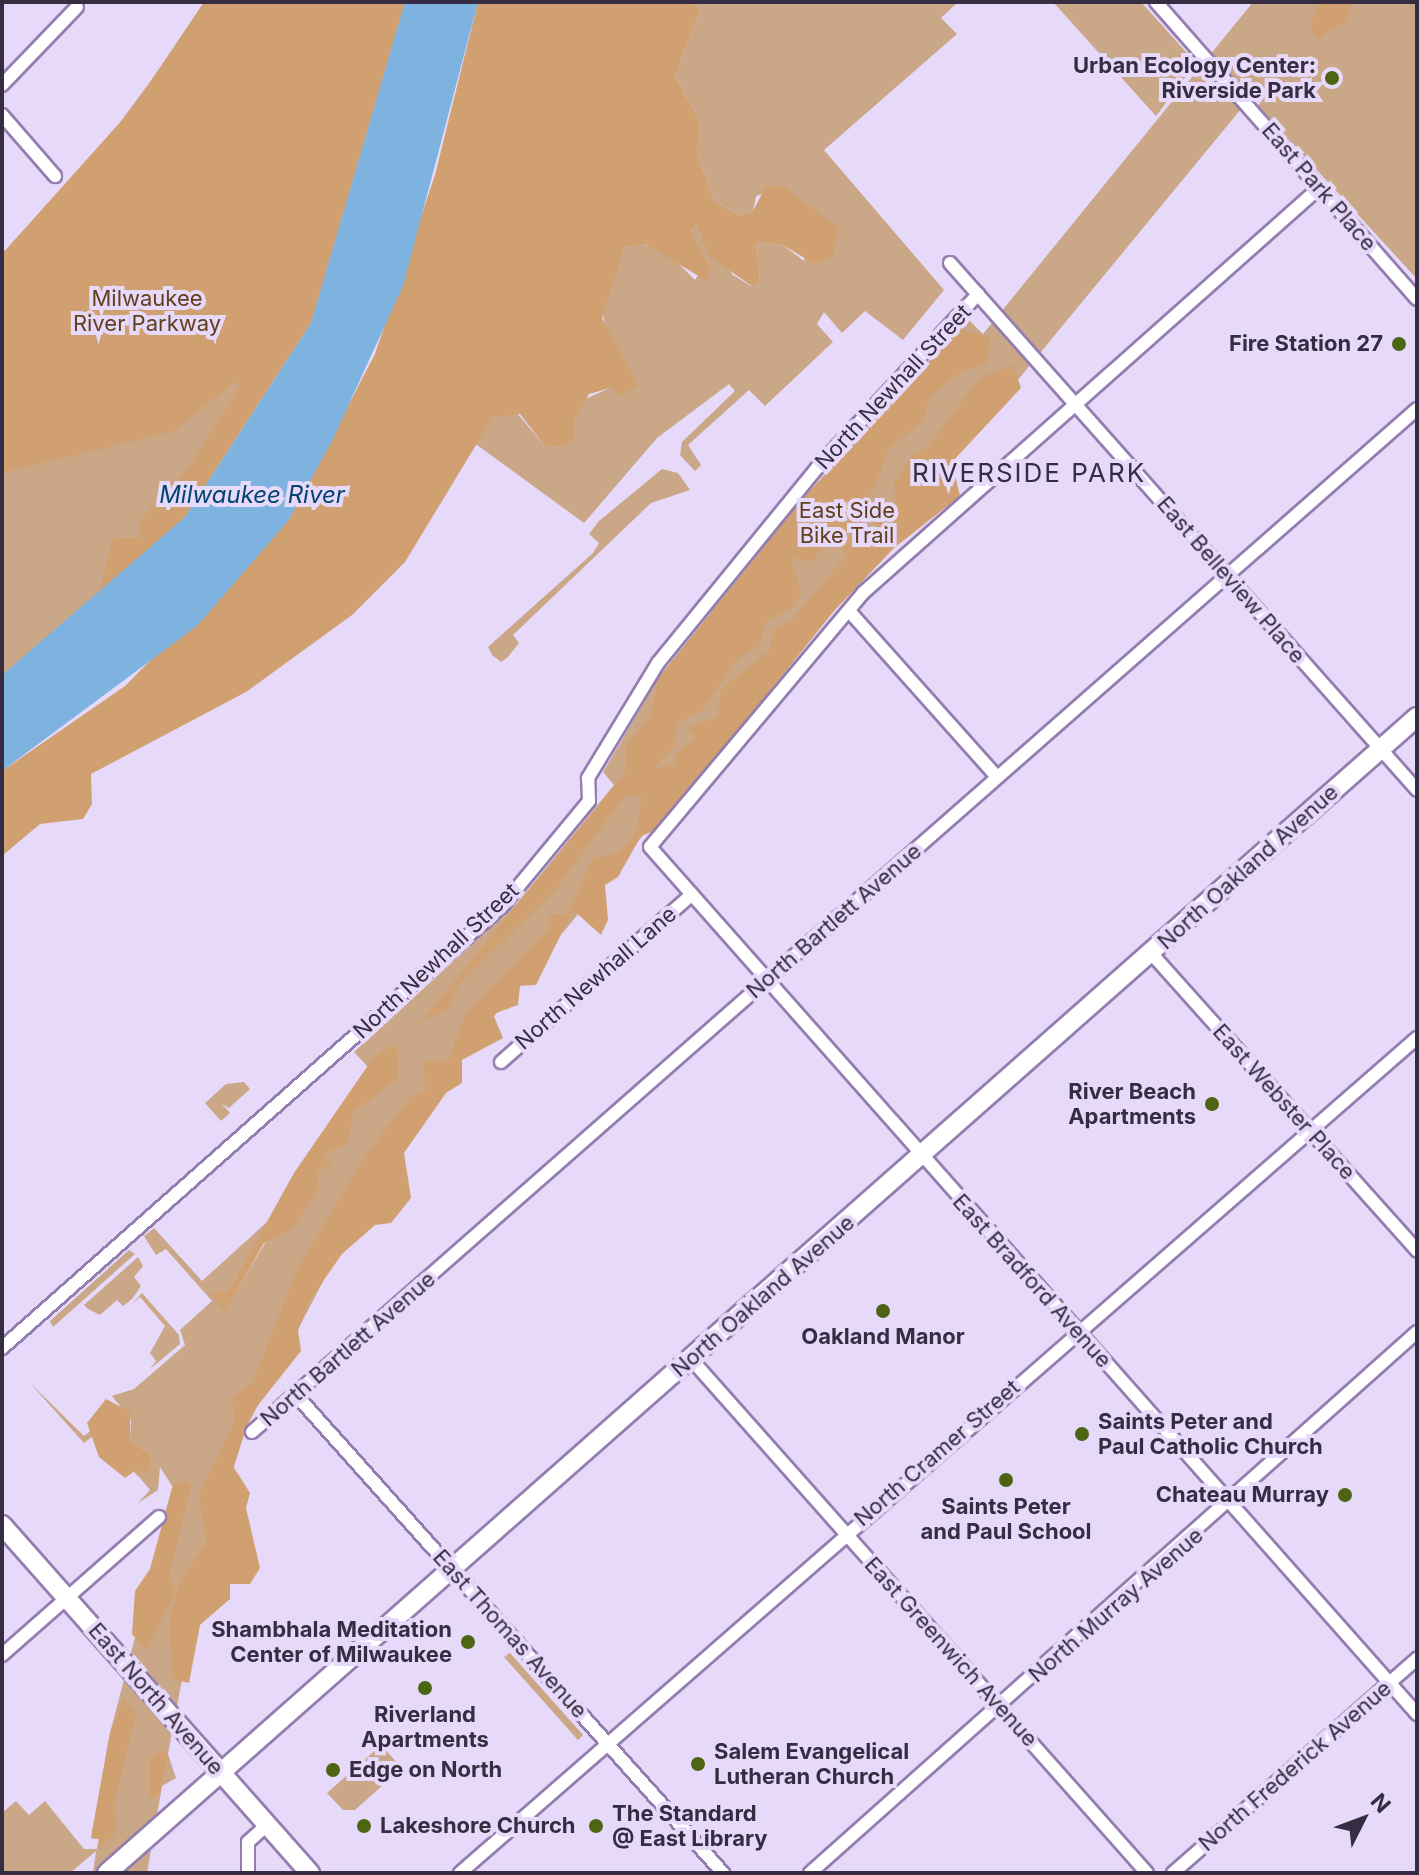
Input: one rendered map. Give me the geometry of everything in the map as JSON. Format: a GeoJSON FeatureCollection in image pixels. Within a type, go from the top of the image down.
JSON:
{"type":"FeatureCollection","features":[{"type":"Feature","properties":{"kind":"main road","name":"North Oakland Avenue"},"geometry":{"type":"LineString","coordinates":[[107,1873],[1417,717]]}},
{"type":"Feature","properties":{"kind":"main road","name":"East North Avenue"},"geometry":{"type":"LineString","coordinates":[[2,1525],[310,1873]]}},
{"type":"Feature","properties":{"kind":"street","name":"East Park Place"},"geometry":{"type":"LineString","coordinates":[[1156,2],[1417,299]]}},
{"type":"Feature","properties":{"kind":"street"},"geometry":{"type":"LineString","coordinates":[[2,85],[77,7]]}},
{"type":"Feature","properties":{"kind":"street"},"geometry":{"type":"LineString","coordinates":[[2,115],[55,176]]}},
{"type":"Feature","properties":{"kind":"street"},"geometry":{"type":"LineString","coordinates":[[997,777],[850,612],[1075,403],[1319,188]]}},
{"type":"Feature","properties":{"kind":"street","name":"East Belleview Place"},"geometry":{"type":"LineString","coordinates":[[950,263],[1417,790]]}},
{"type":"Feature","properties":{"kind":"street","name":"North Newhall Street"},"geometry":{"type":"LineString","coordinates":[[2,1348],[503,905],[589,801],[588,778],[658,663],[817,468],[978,294]]}},
{"type":"Feature","properties":{"kind":"street","name":"North Bartlett Avenue"},"geometry":{"type":"LineString","coordinates":[[252,1432],[297,1396],[1417,409]]}},
{"type":"Feature","properties":{"kind":"street","name":"East Bradford Avenue"},"geometry":{"type":"LineString","coordinates":[[850,612],[650,847],[1417,1714]]}},
{"type":"Feature","properties":{"kind":"street","name":"North Newhall Lane"},"geometry":{"type":"LineString","coordinates":[[501,1062],[692,894]]}},
{"type":"Feature","properties":{"kind":"street","name":"East Webster Place"},"geometry":{"type":"LineString","coordinates":[[1151,953],[1417,1251]]}},
{"type":"Feature","properties":{"kind":"street","name":"North Cramer Street"},"geometry":{"type":"LineString","coordinates":[[460,1873],[1075,1331],[1096,1321],[1417,1038]]}},
{"type":"Feature","properties":{"kind":"street","name":"North Murray Avenue"},"geometry":{"type":"LineString","coordinates":[[810,1873],[1231,1504],[1417,1332]]}},
{"type":"Feature","properties":{"kind":"street","name":"East Greenwich Avenue"},"geometry":{"type":"LineString","coordinates":[[691,1359],[1147,1873]]}},
{"type":"Feature","properties":{"kind":"street","name":"East Thomas Avenue"},"geometry":{"type":"LineString","coordinates":[[297,1396],[723,1873]]}},
{"type":"Feature","properties":{"kind":"street"},"geometry":{"type":"LineString","coordinates":[[2,1655],[159,1517]]}},
{"type":"Feature","properties":{"kind":"street","name":"North Frederick Avenue"},"geometry":{"type":"LineString","coordinates":[[1173,1873],[1417,1659]]}},
{"type":"Feature","properties":{"kind":"street"},"geometry":{"type":"LineString","coordinates":[[248,1873],[248,1842],[267,1825]]}},
{"type":"Feature","properties":{"kind":"green space","name":"Milwaukee River Parkway"},"geometry":{"type":"Polygon","coordinates":[[[204,2],[405,2],[311,323],[185,517],[98,598],[113,538],[138,538],[141,519],[189,467],[240,386],[236,381],[174,431],[2,473],[2,254],[132,109],[204,2]]]}},
{"type":"Feature","properties":{"kind":"green space","name":"Milwaukee River Parkway"},"geometry":{"type":"Polygon","coordinates":[[[405,2],[311,323],[154,543],[92,604],[2,675],[2,254],[107,140],[183,37],[405,2]]]}},
{"type":"Feature","properties":{"kind":"green space"},"geometry":{"type":"Polygon","coordinates":[[[478,2],[692,2],[700,10],[675,76],[701,123],[697,154],[714,201],[741,216],[753,211],[766,186],[785,187],[838,228],[833,255],[816,265],[783,245],[756,242],[760,281],[752,286],[710,257],[697,224],[691,231],[710,269],[707,281],[645,244],[624,247],[602,318],[638,385],[621,396],[610,388],[589,394],[574,421],[574,439],[562,448],[544,445],[520,414],[493,417],[405,562],[352,615],[246,692],[91,774],[92,804],[83,819],[40,824],[2,856],[2,771],[125,686],[288,521],[375,354],[435,175],[478,2]]]}},
{"type":"Feature","properties":{"kind":"green space"},"geometry":{"type":"Polygon","coordinates":[[[692,2],[958,2],[941,18],[957,34],[824,150],[944,290],[903,340],[865,311],[842,333],[824,312],[817,324],[833,342],[765,406],[749,390],[688,445],[701,465],[695,471],[680,455],[682,442],[735,391],[729,384],[657,438],[584,523],[473,442],[493,417],[516,412],[544,445],[562,448],[583,400],[610,388],[627,365],[610,343],[601,308],[624,247],[641,243],[670,255],[695,280],[706,262],[691,231],[697,224],[733,275],[751,286],[760,281],[756,242],[783,245],[804,261],[809,211],[784,187],[756,196],[753,211],[741,216],[714,201],[697,154],[701,123],[675,76],[700,10],[692,2]]]}},
{"type":"Feature","properties":{"kind":"green space"},"geometry":{"type":"Polygon","coordinates":[[[1053,2],[1141,2],[1196,63],[1156,116],[1053,2]]]}},
{"type":"Feature","properties":{"kind":"green space","name":"East Side Bike Trail"},"geometry":{"type":"Polygon","coordinates":[[[1253,2],[1417,2],[1417,279],[1258,106],[1266,94],[1255,92],[407,1122],[246,1428],[203,1568],[168,1754],[176,1778],[162,1786],[147,1873],[93,1873],[96,1851],[70,1873],[2,1873],[2,1813],[16,1801],[29,1815],[45,1801],[84,1849],[97,1849],[99,1839],[91,1838],[110,1733],[174,1489],[160,1467],[158,1490],[138,1503],[150,1490],[140,1478],[96,1434],[84,1443],[29,1382],[84,1436],[99,1424],[148,1475],[152,1456],[130,1440],[131,1420],[112,1396],[134,1389],[185,1345],[180,1330],[212,1301],[166,1249],[156,1255],[144,1236],[154,1228],[202,1281],[268,1221],[229,1290],[212,1293],[225,1311],[332,1129],[398,1051],[386,1049],[369,1068],[354,1052],[517,903],[614,785],[603,772],[659,677],[805,496],[968,319],[983,334],[1253,2]]]}},
{"type":"Feature","properties":{"kind":"green space"},"geometry":{"type":"Polygon","coordinates":[[[1320,2],[1351,2],[1346,21],[1317,39],[1310,25],[1320,2]]]}},
{"type":"Feature","properties":{"kind":"green space"},"geometry":{"type":"Polygon","coordinates":[[[959,329],[990,337],[987,364],[959,373],[930,397],[923,420],[888,450],[874,489],[838,540],[821,547],[814,561],[791,558],[801,593],[791,609],[766,621],[759,645],[735,661],[703,710],[677,723],[675,745],[654,768],[676,765],[675,755],[695,739],[687,727],[718,717],[721,689],[769,651],[774,629],[791,621],[846,556],[843,546],[852,533],[878,538],[875,513],[897,507],[894,484],[911,456],[927,447],[980,378],[1013,365],[1021,388],[952,462],[960,496],[894,548],[834,611],[659,829],[641,836],[618,877],[605,885],[608,920],[601,935],[573,910],[536,985],[520,986],[518,1005],[493,1014],[503,1038],[462,1060],[462,1083],[446,1093],[404,1153],[411,1198],[391,1223],[375,1225],[342,1254],[310,1300],[298,1330],[301,1351],[251,1414],[233,1466],[250,1493],[246,1508],[260,1568],[250,1584],[230,1584],[230,1599],[200,1625],[189,1683],[173,1679],[169,1622],[179,1582],[206,1543],[199,1495],[235,1420],[232,1398],[253,1382],[298,1267],[367,1153],[411,1096],[425,1091],[424,1061],[448,1061],[466,1013],[548,930],[550,914],[567,914],[593,858],[616,854],[636,834],[642,796],[625,796],[555,890],[458,986],[448,1009],[420,1023],[625,773],[626,745],[650,716],[659,677],[805,496],[959,329]]]}},
{"type":"Feature","properties":{"kind":"green space"},"geometry":{"type":"Polygon","coordinates":[[[662,469],[678,473],[690,490],[651,503],[513,635],[519,643],[508,657],[501,662],[492,655],[488,647],[593,553],[599,543],[589,534],[599,521],[662,469]]]}},
{"type":"Feature","properties":{"kind":"green space"},"geometry":{"type":"Polygon","coordinates":[[[390,1046],[397,1047],[398,1078],[353,1113],[348,1143],[324,1154],[331,1164],[317,1172],[319,1187],[293,1228],[264,1243],[225,1312],[211,1293],[229,1290],[294,1173],[373,1058],[390,1046]]]}},
{"type":"Feature","properties":{"kind":"green space"},"geometry":{"type":"Polygon","coordinates":[[[244,1082],[250,1089],[229,1108],[222,1104],[230,1113],[221,1121],[205,1103],[226,1084],[244,1082]]]}},
{"type":"Feature","properties":{"kind":"green space"},"geometry":{"type":"Polygon","coordinates":[[[129,1250],[135,1254],[53,1327],[50,1321],[129,1250]]]}},
{"type":"Feature","properties":{"kind":"green space"},"geometry":{"type":"Polygon","coordinates":[[[138,1257],[143,1266],[134,1277],[141,1286],[132,1299],[123,1306],[117,1300],[100,1315],[84,1305],[138,1257]]]}},
{"type":"Feature","properties":{"kind":"green space"},"geometry":{"type":"Polygon","coordinates":[[[142,1293],[179,1335],[180,1344],[150,1369],[156,1361],[150,1353],[165,1326],[140,1297],[132,1304],[142,1293]]]}},
{"type":"Feature","properties":{"kind":"green space"},"geometry":{"type":"Polygon","coordinates":[[[106,1399],[130,1412],[130,1440],[152,1456],[148,1475],[136,1470],[125,1478],[99,1457],[87,1423],[106,1399]]]}},
{"type":"Feature","properties":{"kind":"green space"},"geometry":{"type":"Polygon","coordinates":[[[184,1481],[191,1486],[169,1576],[176,1592],[146,1650],[132,1634],[135,1591],[150,1569],[173,1484],[184,1481]]]}},
{"type":"Feature","properties":{"kind":"green space"},"geometry":{"type":"Polygon","coordinates":[[[510,1653],[583,1735],[578,1740],[504,1657],[510,1653]]]}},
{"type":"Feature","properties":{"kind":"green space"},"geometry":{"type":"Polygon","coordinates":[[[124,1699],[136,1713],[115,1800],[116,1833],[97,1850],[99,1839],[91,1838],[110,1733],[124,1699]]]}},
{"type":"Feature","properties":{"kind":"green space"},"geometry":{"type":"Polygon","coordinates":[[[381,1745],[402,1768],[355,1810],[343,1810],[327,1793],[381,1745]]]}},
{"type":"Feature","properties":{"kind":"green space"},"geometry":{"type":"Polygon","coordinates":[[[163,1749],[168,1755],[160,1794],[149,1800],[150,1760],[163,1749]]]}},
{"type":"Feature","properties":{"kind":"water","name":"Milwaukee River"},"geometry":{"type":"Polygon","coordinates":[[[405,2],[478,2],[403,286],[332,441],[288,521],[197,626],[2,771],[2,675],[185,517],[311,323],[405,2]]]}},
{"type":"Feature","properties":{"kind":"place","name":"Urban Ecology Center: Riverside Park"},"geometry":{"type":"Point","coordinates":[1332,78]}},
{"type":"Feature","properties":{"kind":"place","name":"Fire Station 27"},"geometry":{"type":"Point","coordinates":[1399,344]}},
{"type":"Feature","properties":{"kind":"place","name":"River Beach Apartments"},"geometry":{"type":"Point","coordinates":[1212,1104]}},
{"type":"Feature","properties":{"kind":"place","name":"Oakland Manor"},"geometry":{"type":"Point","coordinates":[883,1311]}},
{"type":"Feature","properties":{"kind":"place","name":"Saints Peter and Paul Catholic Church"},"geometry":{"type":"Point","coordinates":[1082,1434]}},
{"type":"Feature","properties":{"kind":"place","name":"Saints Peter and Paul School"},"geometry":{"type":"Point","coordinates":[1006,1480]}},
{"type":"Feature","properties":{"kind":"place","name":"Chateau Murray"},"geometry":{"type":"Point","coordinates":[1345,1495]}},
{"type":"Feature","properties":{"kind":"place","name":"Shambhala Meditation Center of Milwaukee"},"geometry":{"type":"Point","coordinates":[468,1642]}},
{"type":"Feature","properties":{"kind":"place","name":"Riverland Apartments"},"geometry":{"type":"Point","coordinates":[425,1688]}},
{"type":"Feature","properties":{"kind":"place","name":"Salem Evangelical Lutheran Church"},"geometry":{"type":"Point","coordinates":[698,1764]}},
{"type":"Feature","properties":{"kind":"place","name":"Edge on North"},"geometry":{"type":"Point","coordinates":[333,1770]}},
{"type":"Feature","properties":{"kind":"place","name":"Lakeshore Church"},"geometry":{"type":"Point","coordinates":[364,1826]}},
{"type":"Feature","properties":{"kind":"place","name":"The Standard @ East Library"},"geometry":{"type":"Point","coordinates":[596,1826]}},
{"type":"Feature","properties":{"kind":"district","name":"RIVERSIDE PARK"},"geometry":{"type":"Point","coordinates":[1029,473]}}]}
